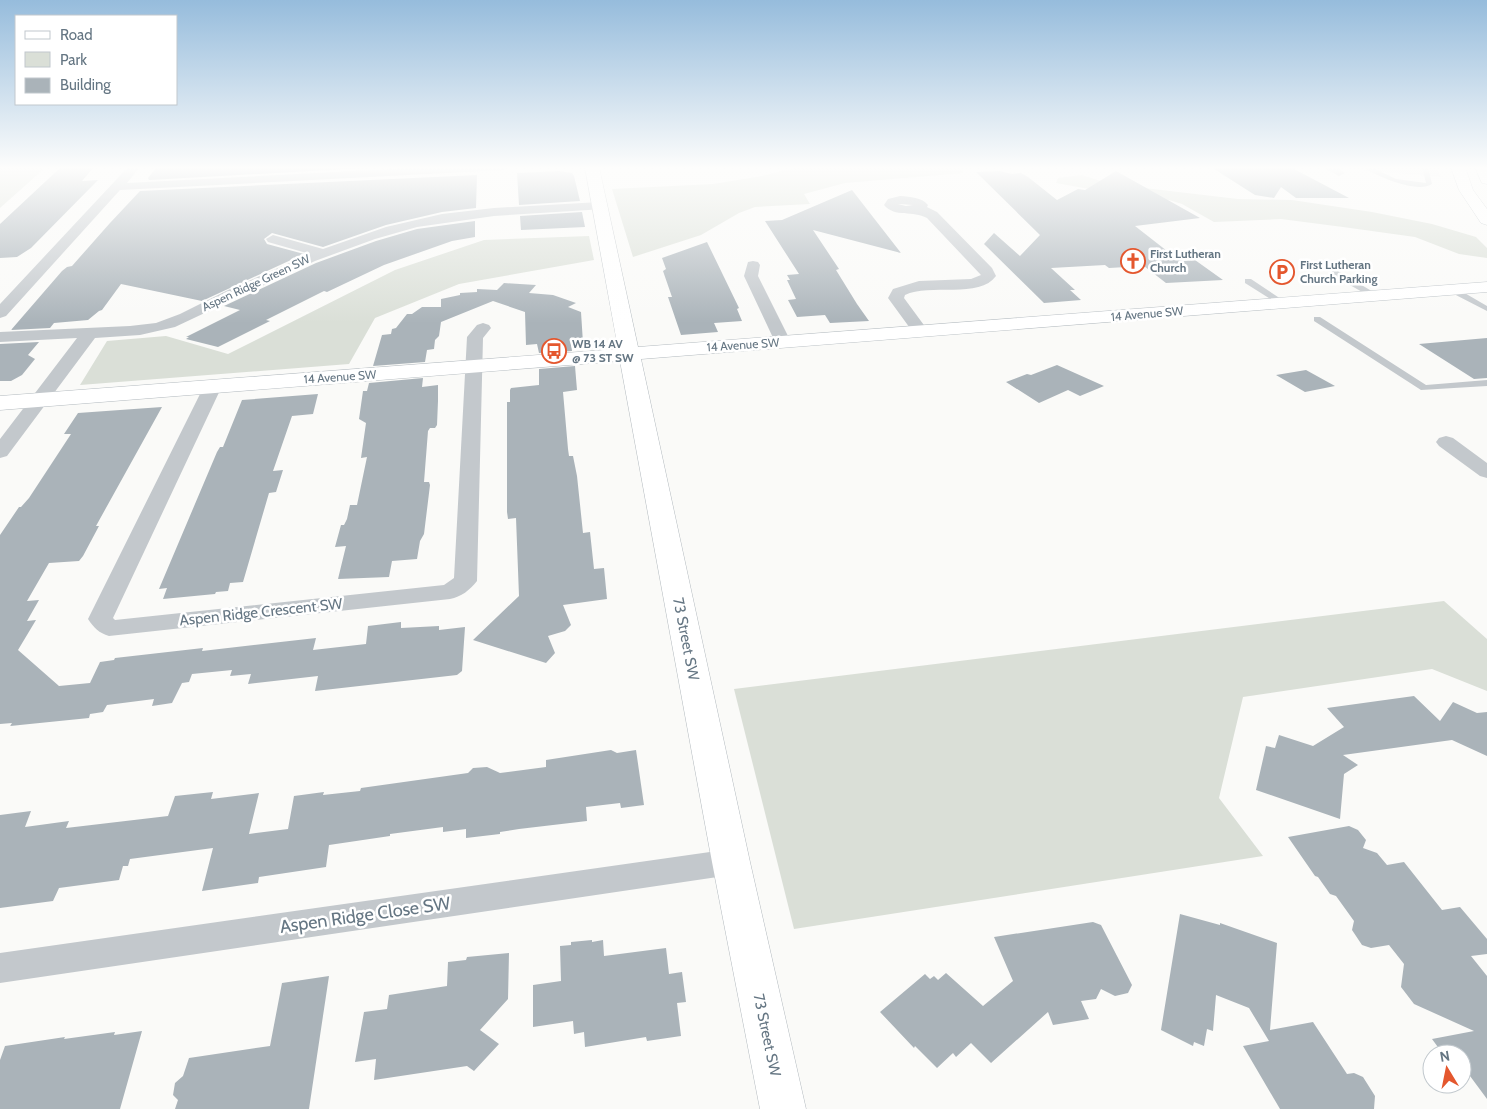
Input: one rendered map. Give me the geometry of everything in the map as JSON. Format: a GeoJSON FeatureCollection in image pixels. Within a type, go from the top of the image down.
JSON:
{"type":"FeatureCollection","features":[{"type":"Feature","properties":{"kind":"street"},"geometry":{"type":"LineString","coordinates":[[0,313],[88,219]]}},
{"type":"Feature","properties":{"kind":"street","name":"Aspen Ridge Green SW"},"geometry":{"type":"LineString","coordinates":[[0,338],[90,333],[168,325],[249,285],[324,253],[391,230],[442,219]]}},
{"type":"Feature","properties":{"kind":"street","name":"73 Street SW"},"geometry":{"type":"LineString","coordinates":[[603,219],[731,862],[783,1109]]}},
{"type":"Feature","properties":{"kind":"street"},"geometry":{"type":"LineString","coordinates":[[921,332],[896,298],[898,292],[912,287],[979,282],[989,276],[987,271],[936,219]]}},
{"type":"Feature","properties":{"kind":"street"},"geometry":{"type":"LineString","coordinates":[[273,239],[324,253]]}},
{"type":"Feature","properties":{"kind":"street"},"geometry":{"type":"LineString","coordinates":[[753,265],[751,276],[783,342]]}},
{"type":"Feature","properties":{"kind":"street","name":"14 Avenue SW"},"geometry":{"type":"LineString","coordinates":[[0,403],[1487,287]]}},
{"type":"Feature","properties":{"kind":"street"},"geometry":{"type":"LineString","coordinates":[[473,366],[475,337],[483,328]]}},
{"type":"Feature","properties":{"kind":"street"},"geometry":{"type":"LineString","coordinates":[[0,452],[90,333]]}},
{"type":"Feature","properties":{"kind":"street","name":"Aspen Ridge Crescent SW"},"geometry":{"type":"LineString","coordinates":[[213,386],[100,619],[109,628],[450,592],[465,581],[473,366]]}},
{"type":"Feature","properties":{"kind":"street"},"geometry":{"type":"LineString","coordinates":[[1446,442],[1487,472]]}},
{"type":"Feature","properties":{"kind":"street","name":"Aspen Ridge Close SW"},"geometry":{"type":"LineString","coordinates":[[0,968],[731,862]]}},
{"type":"Feature","properties":{"kind":"lane"},"geometry":{"type":"LineString","coordinates":[[1335,273],[1376,296]]}},
{"type":"Feature","properties":{"kind":"lane"},"geometry":{"type":"LineString","coordinates":[[1248,281],[1283,303]]}},
{"type":"Feature","properties":{"kind":"lane"},"geometry":{"type":"LineString","coordinates":[[1453,290],[1487,309]]}},
{"type":"Feature","properties":{"kind":"lane"},"geometry":{"type":"LineString","coordinates":[[1317,319],[1424,388],[1487,383]]}},
{"type":"Feature","properties":{"kind":"green space"},"geometry":{"type":"Polygon","coordinates":[[[621,219],[729,219],[701,235],[633,257],[621,219]]]}},
{"type":"Feature","properties":{"kind":"green space"},"geometry":{"type":"Polygon","coordinates":[[[1208,219],[1406,219],[1432,224],[1476,237],[1487,248],[1487,258],[1459,254],[1415,237],[1343,227],[1281,219],[1214,222],[1208,219]]]}},
{"type":"Feature","properties":{"kind":"green space"},"geometry":{"type":"Polygon","coordinates":[[[589,236],[594,260],[459,284],[375,318],[349,364],[80,385],[107,341],[166,336],[228,354],[395,270],[484,240],[589,236]]]}},
{"type":"Feature","properties":{"kind":"green space"},"geometry":{"type":"Polygon","coordinates":[[[1444,601],[1487,639],[1487,691],[1432,669],[1243,697],[1219,798],[1263,856],[794,929],[734,689],[1444,601]]]}},
{"type":"Feature","properties":{"kind":"building"},"geometry":{"type":"Polygon","coordinates":[[[6,219],[60,219],[31,248],[17,257],[0,258],[0,224],[6,219]]]}},
{"type":"Feature","properties":{"kind":"building"},"geometry":{"type":"Polygon","coordinates":[[[114,219],[413,219],[386,225],[323,247],[272,233],[264,239],[267,244],[304,254],[202,301],[121,284],[102,310],[88,320],[54,323],[50,328],[11,330],[62,271],[72,266],[114,219]]]}},
{"type":"Feature","properties":{"kind":"building"},"geometry":{"type":"Polygon","coordinates":[[[520,219],[583,219],[585,227],[521,230],[520,219]]]}},
{"type":"Feature","properties":{"kind":"building"},"geometry":{"type":"Polygon","coordinates":[[[874,219],[901,253],[813,230],[839,269],[836,270],[869,321],[830,323],[825,315],[797,317],[788,300],[796,299],[787,280],[790,280],[787,275],[799,274],[765,221],[874,219]]]}},
{"type":"Feature","properties":{"kind":"building"},"geometry":{"type":"Polygon","coordinates":[[[1023,219],[1194,219],[1135,226],[1176,258],[1183,261],[1195,260],[1223,280],[1166,283],[1144,266],[1109,268],[1105,265],[1051,268],[1075,290],[1070,290],[1081,300],[1044,303],[984,244],[994,233],[1020,256],[1040,235],[1023,219]]]}},
{"type":"Feature","properties":{"kind":"building"},"geometry":{"type":"Polygon","coordinates":[[[475,221],[475,237],[452,241],[384,265],[327,292],[324,291],[218,347],[186,339],[189,337],[186,337],[240,310],[224,306],[316,263],[376,241],[417,229],[475,221]]]}},
{"type":"Feature","properties":{"kind":"building"},"geometry":{"type":"Polygon","coordinates":[[[707,242],[739,308],[737,309],[742,321],[714,323],[718,332],[681,335],[668,297],[672,297],[663,271],[666,269],[662,258],[707,242]]]}},
{"type":"Feature","properties":{"kind":"building"},"geometry":{"type":"Polygon","coordinates":[[[504,283],[536,285],[529,293],[553,295],[576,303],[568,307],[581,312],[583,343],[571,344],[572,351],[539,353],[537,344],[526,345],[525,312],[493,301],[441,322],[439,336],[435,340],[434,349],[427,350],[425,362],[373,366],[382,335],[391,334],[392,329],[396,328],[407,314],[412,314],[422,307],[441,307],[441,299],[460,295],[460,293],[477,292],[477,289],[497,290],[504,283]]]}},
{"type":"Feature","properties":{"kind":"building"},"geometry":{"type":"Polygon","coordinates":[[[1487,338],[1487,378],[1474,379],[1419,344],[1487,338]]]}},
{"type":"Feature","properties":{"kind":"building"},"geometry":{"type":"Polygon","coordinates":[[[39,342],[28,355],[35,359],[22,375],[11,381],[0,381],[0,344],[39,342]]]}},
{"type":"Feature","properties":{"kind":"building"},"geometry":{"type":"Polygon","coordinates":[[[1057,365],[1104,386],[1080,396],[1068,390],[1039,403],[1006,382],[1027,374],[1031,375],[1057,365]]]}},
{"type":"Feature","properties":{"kind":"building"},"geometry":{"type":"Polygon","coordinates":[[[575,366],[577,390],[563,392],[568,449],[569,456],[573,456],[577,476],[583,533],[590,532],[594,569],[604,568],[607,599],[563,605],[571,625],[565,631],[548,636],[555,653],[546,663],[473,640],[519,596],[516,518],[508,519],[507,512],[507,402],[510,402],[510,390],[511,388],[539,385],[539,369],[575,366]]]}},
{"type":"Feature","properties":{"kind":"building"},"geometry":{"type":"Polygon","coordinates":[[[1306,370],[1335,386],[1305,392],[1276,375],[1306,370]]]}},
{"type":"Feature","properties":{"kind":"building"},"geometry":{"type":"Polygon","coordinates":[[[423,378],[422,387],[438,385],[438,401],[437,425],[428,431],[424,482],[429,482],[430,485],[424,534],[420,541],[417,559],[392,561],[389,577],[338,579],[346,546],[335,547],[341,525],[344,525],[347,519],[350,505],[357,505],[367,457],[361,458],[366,423],[359,419],[363,391],[367,391],[369,383],[423,378]]]}},
{"type":"Feature","properties":{"kind":"building"},"geometry":{"type":"Polygon","coordinates":[[[318,394],[313,414],[292,416],[273,471],[283,470],[276,492],[269,493],[243,582],[230,583],[228,591],[216,592],[215,594],[163,599],[167,588],[159,589],[217,452],[220,447],[223,447],[242,400],[318,394]]]}},
{"type":"Feature","properties":{"kind":"building"},"geometry":{"type":"Polygon","coordinates":[[[162,407],[96,526],[99,526],[83,556],[79,561],[49,563],[27,601],[39,600],[27,621],[36,620],[18,650],[59,686],[90,683],[100,662],[114,660],[115,658],[203,648],[202,651],[316,638],[313,650],[366,644],[368,626],[401,622],[401,628],[439,626],[439,630],[465,627],[462,671],[457,675],[315,691],[318,676],[248,684],[251,674],[230,676],[232,670],[192,674],[189,682],[182,683],[172,703],[152,706],[154,699],[107,705],[103,712],[90,714],[89,718],[10,726],[12,723],[0,724],[0,535],[19,507],[29,498],[71,434],[64,434],[78,413],[162,407]]]}},
{"type":"Feature","properties":{"kind":"building"},"geometry":{"type":"Polygon","coordinates":[[[1414,696],[1440,721],[1453,702],[1477,713],[1487,712],[1487,756],[1452,740],[1343,755],[1358,765],[1344,774],[1340,819],[1256,790],[1266,746],[1275,748],[1279,735],[1313,746],[1344,727],[1327,708],[1414,696]]]}},
{"type":"Feature","properties":{"kind":"building"},"geometry":{"type":"Polygon","coordinates":[[[611,750],[617,753],[636,750],[644,805],[621,808],[620,803],[586,807],[587,821],[519,829],[500,832],[500,834],[466,838],[466,829],[443,832],[443,827],[329,845],[326,867],[259,877],[258,883],[202,891],[213,848],[130,859],[128,866],[123,866],[119,880],[59,888],[53,901],[0,908],[0,815],[31,811],[25,827],[69,821],[66,828],[168,816],[175,796],[213,792],[211,799],[259,793],[249,834],[288,829],[294,796],[324,792],[323,795],[360,791],[361,788],[468,773],[473,768],[487,767],[500,773],[546,767],[546,760],[611,750]]]}},
{"type":"Feature","properties":{"kind":"building"},"geometry":{"type":"Polygon","coordinates":[[[1349,826],[1358,830],[1366,840],[1363,848],[1377,853],[1387,865],[1404,862],[1442,910],[1460,907],[1487,939],[1487,954],[1471,956],[1487,976],[1487,1099],[1472,1079],[1472,1044],[1436,1044],[1432,1039],[1474,1031],[1414,1004],[1401,987],[1404,964],[1389,945],[1371,948],[1362,945],[1352,930],[1354,921],[1336,896],[1330,894],[1318,877],[1315,876],[1288,837],[1349,826]]]}},
{"type":"Feature","properties":{"kind":"building"},"geometry":{"type":"Polygon","coordinates":[[[1180,914],[1220,925],[1220,923],[1277,943],[1270,1030],[1313,1022],[1347,1074],[1354,1073],[1363,1077],[1375,1096],[1374,1109],[1280,1109],[1243,1046],[1269,1041],[1249,1008],[1216,995],[1213,1031],[1207,1029],[1204,1046],[1194,1042],[1193,1046],[1161,1030],[1180,914]]]}},
{"type":"Feature","properties":{"kind":"building"},"geometry":{"type":"Polygon","coordinates":[[[1093,922],[1101,925],[1132,985],[1128,993],[1115,996],[1101,989],[1096,999],[1081,1001],[1089,1019],[1053,1025],[1048,1012],[991,1063],[971,1043],[956,1057],[953,1053],[937,1068],[915,1046],[914,1048],[880,1012],[925,974],[930,979],[934,976],[938,980],[946,973],[983,1006],[1013,981],[994,937],[1093,922]]]}},
{"type":"Feature","properties":{"kind":"building"},"geometry":{"type":"Polygon","coordinates":[[[592,940],[592,942],[603,940],[604,956],[666,948],[669,974],[682,972],[686,1002],[677,1003],[681,1036],[647,1041],[646,1037],[585,1047],[584,1032],[574,1034],[573,1021],[533,1027],[533,985],[561,981],[560,946],[571,945],[571,942],[592,940]]]}},
{"type":"Feature","properties":{"kind":"building"},"geometry":{"type":"Polygon","coordinates":[[[509,953],[508,999],[480,1030],[499,1044],[474,1071],[467,1066],[374,1080],[376,1059],[355,1062],[364,1012],[387,1009],[389,995],[447,986],[448,962],[466,960],[467,957],[509,953]]]}},
{"type":"Feature","properties":{"kind":"building"},"geometry":{"type":"Polygon","coordinates":[[[329,976],[309,1109],[175,1109],[178,1100],[173,1095],[175,1083],[183,1076],[189,1058],[270,1046],[282,983],[329,976]]]}},
{"type":"Feature","properties":{"kind":"building"},"geometry":{"type":"Polygon","coordinates":[[[142,1031],[120,1109],[0,1109],[0,1060],[5,1046],[65,1037],[64,1039],[115,1032],[114,1035],[142,1031]]]}},
{"type":"Feature","properties":{"kind":"place","name":"First Lutheran Church"},"geometry":{"type":"Point","coordinates":[1133,261]}},
{"type":"Feature","properties":{"kind":"place","name":"First Lutheran Church Parking"},"geometry":{"type":"Point","coordinates":[1282,272]}},
{"type":"Feature","properties":{"kind":"place","name":"WB 14 AV @ 73 ST SW"},"geometry":{"type":"Point","coordinates":[554,351]}}]}
